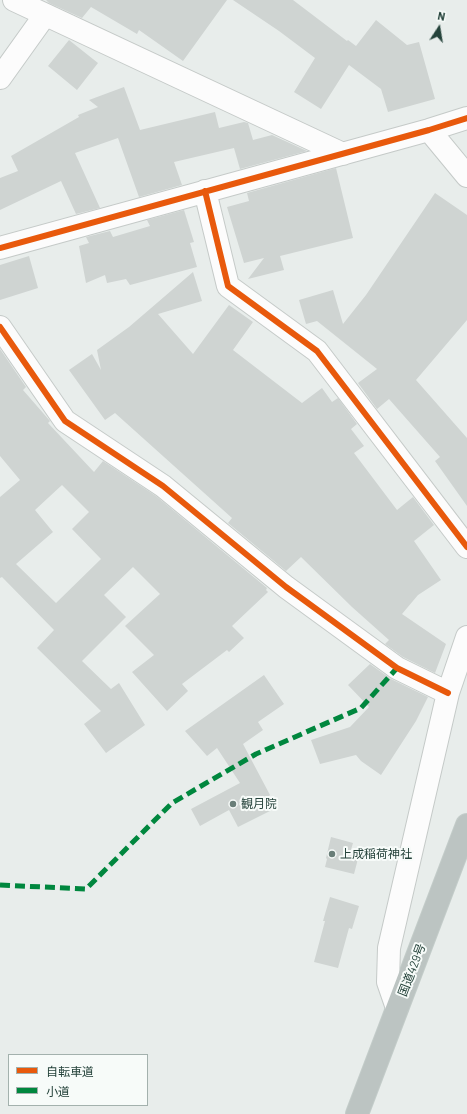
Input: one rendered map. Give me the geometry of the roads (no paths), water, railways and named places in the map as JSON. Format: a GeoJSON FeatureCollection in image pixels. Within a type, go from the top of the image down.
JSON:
{"type":"FeatureCollection","features":[{"type":"Feature","properties":{"kind":"highway","name":"国道429号"},"geometry":{"type":"LineString","coordinates":[[357,1114],[467,825]]}},
{"type":"Feature","properties":{"kind":"street"},"geometry":{"type":"LineString","coordinates":[[14,0],[343,154]]}},
{"type":"Feature","properties":{"kind":"street"},"geometry":{"type":"LineString","coordinates":[[0,78],[45,15]]}},
{"type":"Feature","properties":{"kind":"street"},"geometry":{"type":"LineString","coordinates":[[0,248],[343,154],[467,118]]}},
{"type":"Feature","properties":{"kind":"street"},"geometry":{"type":"LineString","coordinates":[[429,130],[467,176]]}},
{"type":"Feature","properties":{"kind":"street"},"geometry":{"type":"LineString","coordinates":[[205,191],[228,286],[317,351],[467,547]]}},
{"type":"Feature","properties":{"kind":"street"},"geometry":{"type":"LineString","coordinates":[[0,327],[65,421],[163,486],[286,587],[397,668],[448,693]]}},
{"type":"Feature","properties":{"kind":"street"},"geometry":{"type":"LineString","coordinates":[[397,1008],[388,982],[388,948],[448,693],[467,637]]}},
{"type":"Feature","properties":{"kind":"place","name":"観月院"},"geometry":{"type":"Point","coordinates":[233,804]}},
{"type":"Feature","properties":{"kind":"place","name":"上成稲荷神社"},"geometry":{"type":"Point","coordinates":[332,854]}}]}
